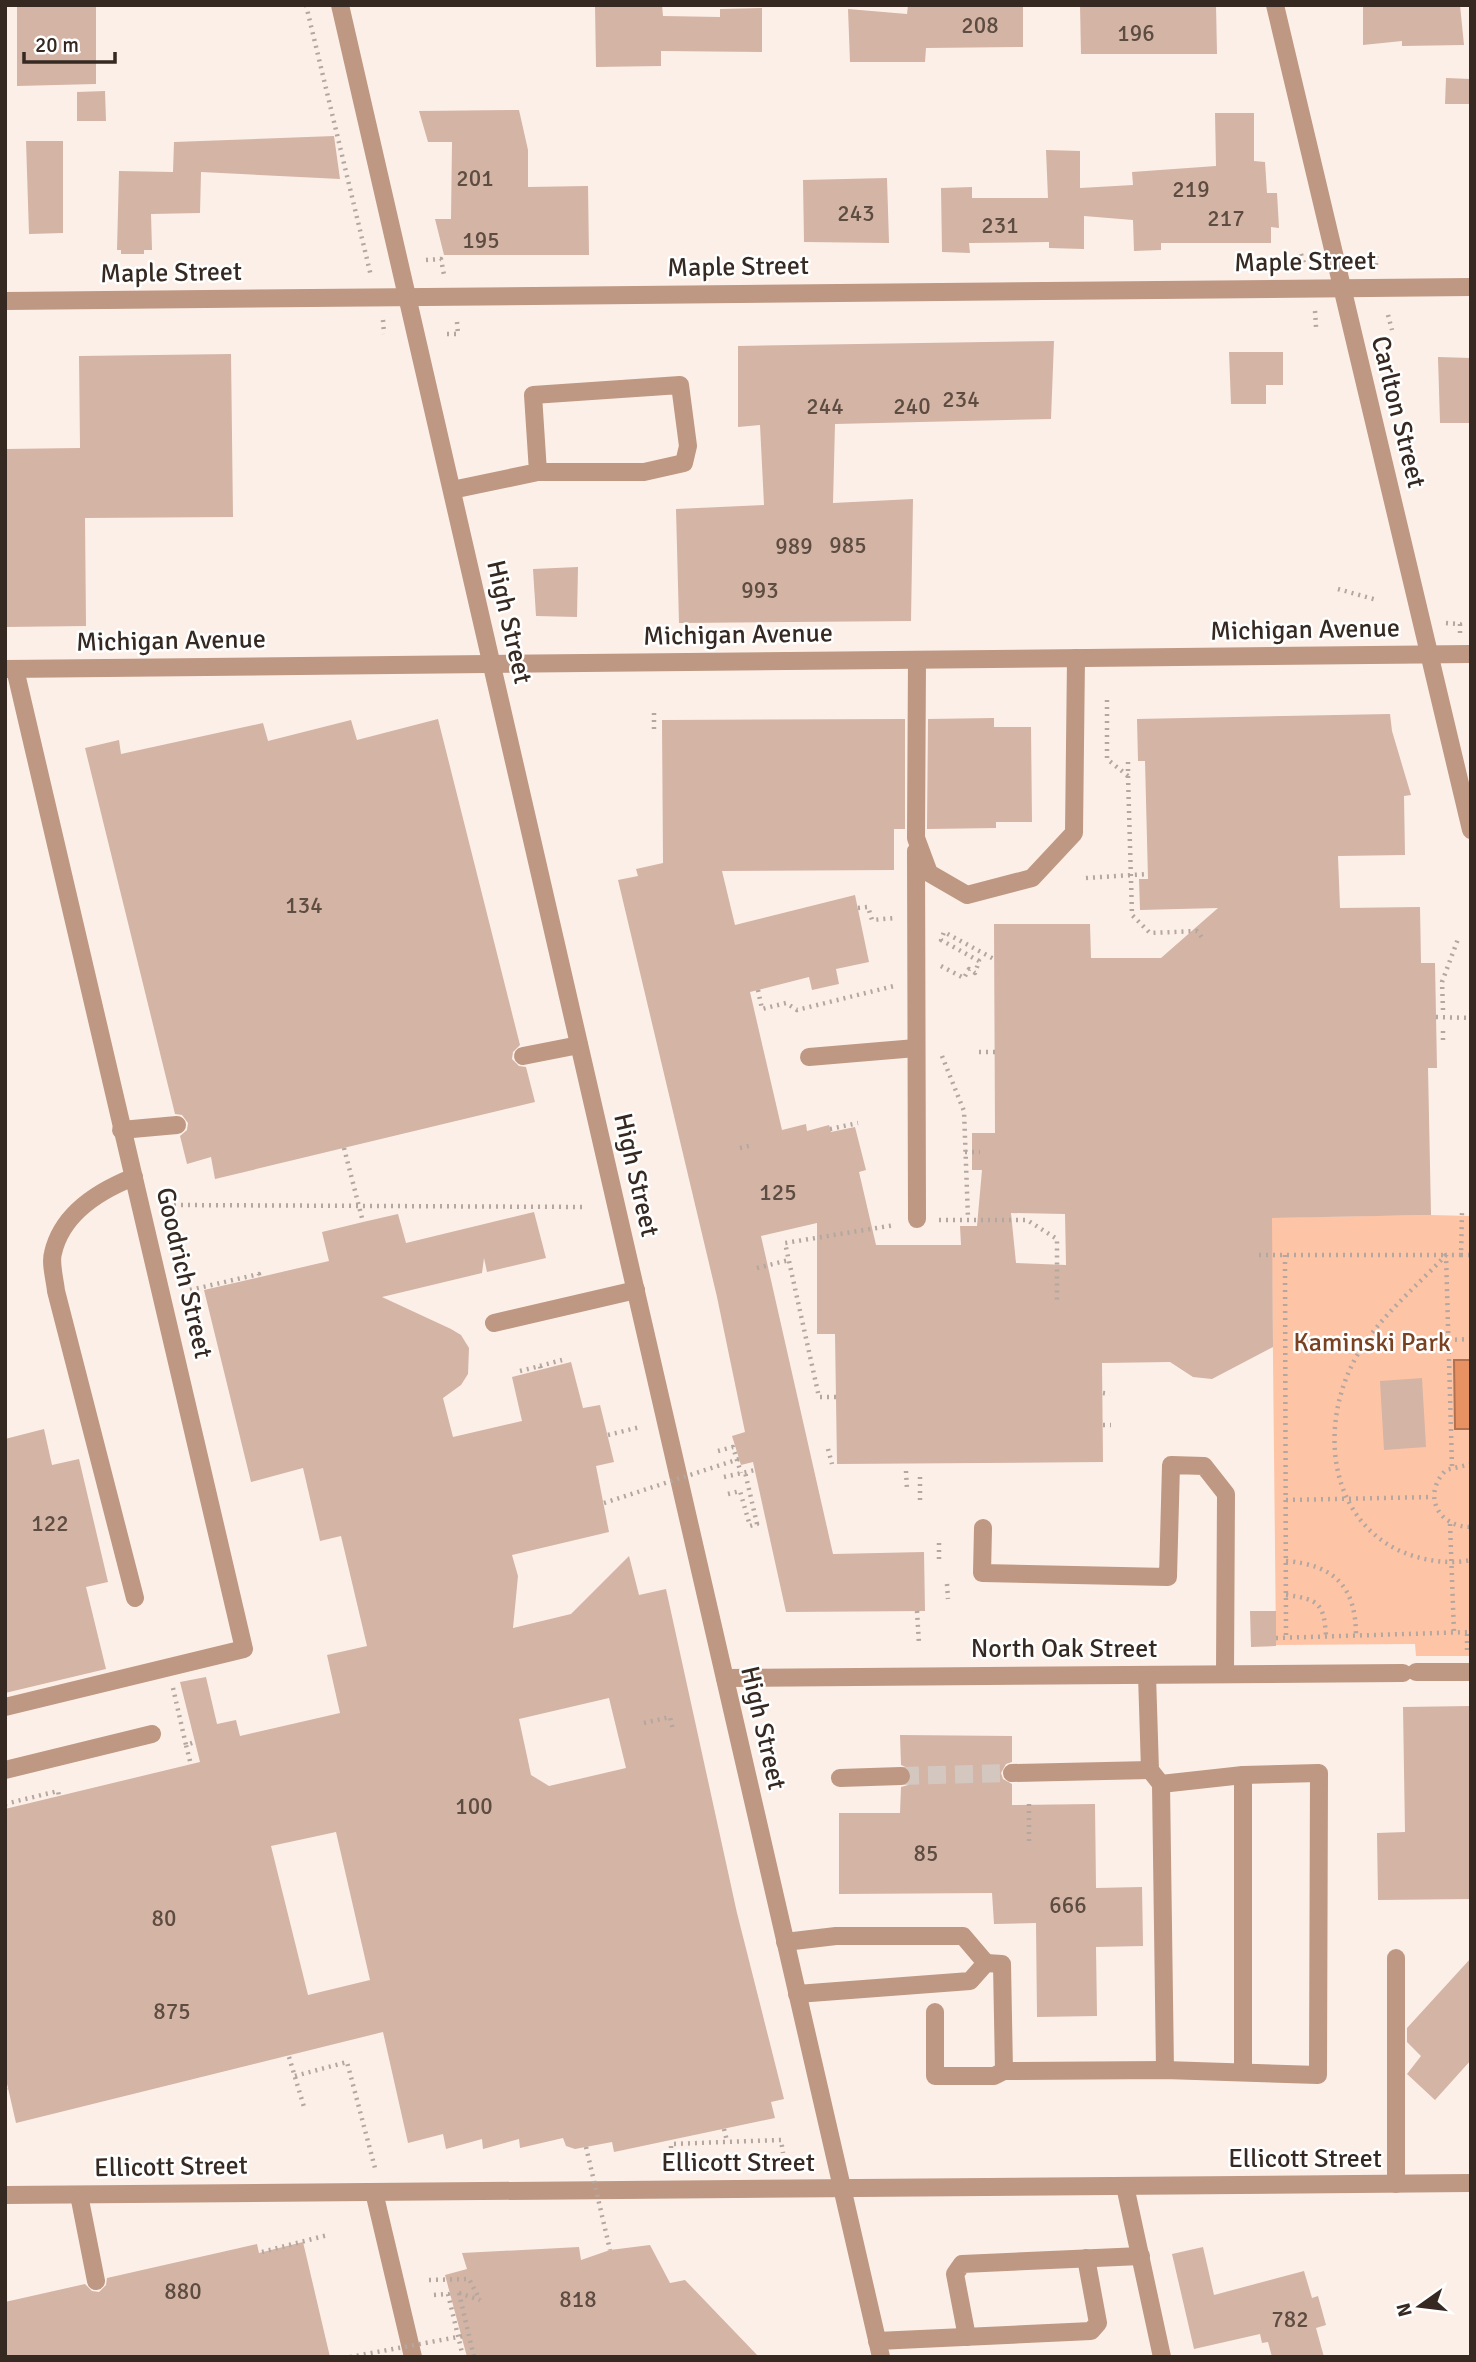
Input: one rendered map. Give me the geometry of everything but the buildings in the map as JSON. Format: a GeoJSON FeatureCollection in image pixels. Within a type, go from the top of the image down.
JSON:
{"type":"FeatureCollection","features":[{"type":"Feature","properties":{"kind":"street","name":"High Street"},"geometry":{"type":"LineString","coordinates":[[340,5],[879,2349]]}},
{"type":"Feature","properties":{"kind":"street","name":"Carlton Street"},"geometry":{"type":"LineString","coordinates":[[1275,5],[1471,830]]}},
{"type":"Feature","properties":{"kind":"street","name":"Maple Street"},"geometry":{"type":"LineString","coordinates":[[5,301],[1471,287]]}},
{"type":"Feature","properties":{"kind":"street"},"geometry":{"type":"LineString","coordinates":[[452,490],[538,472],[644,472],[684,463],[688,446],[681,386],[533,395],[538,472]]}},
{"type":"Feature","properties":{"kind":"street","name":"Michigan Avenue"},"geometry":{"type":"LineString","coordinates":[[10,669],[1471,654]]}},
{"type":"Feature","properties":{"kind":"street"},"geometry":{"type":"LineString","coordinates":[[916,838],[929,873],[967,895],[1032,878],[1074,833],[1076,658]]}},
{"type":"Feature","properties":{"kind":"street"},"geometry":{"type":"LineString","coordinates":[[917,660],[917,1221]]}},
{"type":"Feature","properties":{"kind":"street","name":"Goodrich Street"},"geometry":{"type":"LineString","coordinates":[[5,1707],[244,1649],[134,1177],[10,669]]}},
{"type":"Feature","properties":{"kind":"street"},"geometry":{"type":"LineString","coordinates":[[523,1056],[579,1045]]}},
{"type":"Feature","properties":{"kind":"street"},"geometry":{"type":"LineString","coordinates":[[809,1057],[916,1048]]}},
{"type":"Feature","properties":{"kind":"street"},"geometry":{"type":"LineString","coordinates":[[121,1130],[177,1125]]}},
{"type":"Feature","properties":{"kind":"street"},"geometry":{"type":"LineString","coordinates":[[134,1177],[101,1190],[69,1220],[52,1253],[56,1291],[135,1598]]}},
{"type":"Feature","properties":{"kind":"street"},"geometry":{"type":"LineString","coordinates":[[494,1323],[636,1290]]}},
{"type":"Feature","properties":{"kind":"street"},"geometry":{"type":"LineString","coordinates":[[983,1528],[982,1573],[1168,1577],[1171,1465],[1204,1466],[1226,1494],[1225,1674]]}},
{"type":"Feature","properties":{"kind":"street","name":"North Oak Street"},"geometry":{"type":"LineString","coordinates":[[725,1678],[1471,1672]]}},
{"type":"Feature","properties":{"kind":"street"},"geometry":{"type":"LineString","coordinates":[[1147,1675],[1156,1777],[1165,2070]]}},
{"type":"Feature","properties":{"kind":"street"},"geometry":{"type":"LineString","coordinates":[[5,1770],[152,1734]]}},
{"type":"Feature","properties":{"kind":"street"},"geometry":{"type":"LineString","coordinates":[[935,2012],[935,2076],[994,2076],[1004,2071],[1165,2070],[1318,2075],[1319,1773],[1156,1777],[1012,1773]]}},
{"type":"Feature","properties":{"kind":"street"},"geometry":{"type":"LineString","coordinates":[[1243,1775],[1243,2071]]}},
{"type":"Feature","properties":{"kind":"street"},"geometry":{"type":"LineString","coordinates":[[840,1778],[901,1776]]}},
{"type":"Feature","properties":{"kind":"street"},"geometry":{"type":"LineString","coordinates":[[785,1942],[836,1936],[963,1936],[986,1963],[1002,1964],[1004,2071]]}},
{"type":"Feature","properties":{"kind":"street"},"geometry":{"type":"LineString","coordinates":[[1396,1958],[1396,2184]]}},
{"type":"Feature","properties":{"kind":"street"},"geometry":{"type":"LineString","coordinates":[[797,1994],[970,1981],[986,1963]]}},
{"type":"Feature","properties":{"kind":"street","name":"Ellicott Street"},"geometry":{"type":"LineString","coordinates":[[5,2195],[1471,2183]]}},
{"type":"Feature","properties":{"kind":"street"},"geometry":{"type":"LineString","coordinates":[[1125,2186],[1162,2357]]}},
{"type":"Feature","properties":{"kind":"street"},"geometry":{"type":"LineString","coordinates":[[374,2192],[414,2357]]}},
{"type":"Feature","properties":{"kind":"street"},"geometry":{"type":"LineString","coordinates":[[79,2194],[96,2281]]}},
{"type":"Feature","properties":{"kind":"street"},"geometry":{"type":"LineString","coordinates":[[968,2337],[955,2274],[962,2264],[1140,2256]]}},
{"type":"Feature","properties":{"kind":"street"},"geometry":{"type":"LineString","coordinates":[[879,2349],[968,2337],[1091,2331],[1098,2323],[1086,2258]]}},
{"type":"Feature","properties":{"kind":"path"},"geometry":{"type":"LineString","coordinates":[[306,5],[372,276]]}},
{"type":"Feature","properties":{"kind":"path"},"geometry":{"type":"LineString","coordinates":[[1301,254],[1305,267]]}},
{"type":"Feature","properties":{"kind":"path"},"geometry":{"type":"LineString","coordinates":[[426,260],[441,259],[444,278]]}},
{"type":"Feature","properties":{"kind":"path"},"geometry":{"type":"LineString","coordinates":[[1315,311],[1316,327]]}},
{"type":"Feature","properties":{"kind":"path"},"geometry":{"type":"LineString","coordinates":[[1388,315],[1392,330]]}},
{"type":"Feature","properties":{"kind":"path"},"geometry":{"type":"LineString","coordinates":[[383,319],[384,334]]}},
{"type":"Feature","properties":{"kind":"path"},"geometry":{"type":"LineString","coordinates":[[447,334],[458,334],[457,322]]}},
{"type":"Feature","properties":{"kind":"path"},"geometry":{"type":"LineString","coordinates":[[1338,589],[1377,600]]}},
{"type":"Feature","properties":{"kind":"path"},"geometry":{"type":"LineString","coordinates":[[1107,700],[1107,759],[1129,776]]}},
{"type":"Feature","properties":{"kind":"path"},"geometry":{"type":"LineString","coordinates":[[654,708],[654,729]]}},
{"type":"Feature","properties":{"kind":"path"},"geometry":{"type":"LineString","coordinates":[[1128,761],[1132,915],[1150,933],[1197,931],[1203,939]]}},
{"type":"Feature","properties":{"kind":"path"},"geometry":{"type":"LineString","coordinates":[[1086,878],[1148,874]]}},
{"type":"Feature","properties":{"kind":"path"},"geometry":{"type":"LineString","coordinates":[[858,908],[868,907],[872,920],[899,918]]}},
{"type":"Feature","properties":{"kind":"path"},"geometry":{"type":"LineString","coordinates":[[938,965],[964,978],[969,969],[975,973],[979,961],[941,940],[944,932],[994,959]]}},
{"type":"Feature","properties":{"kind":"path"},"geometry":{"type":"LineString","coordinates":[[1443,1010],[1442,982],[1458,939]]}},
{"type":"Feature","properties":{"kind":"path"},"geometry":{"type":"LineString","coordinates":[[758,990],[762,1009],[786,1003],[797,1010],[900,985]]}},
{"type":"Feature","properties":{"kind":"path"},"geometry":{"type":"LineString","coordinates":[[1436,1017],[1471,1018]]}},
{"type":"Feature","properties":{"kind":"path"},"geometry":{"type":"LineString","coordinates":[[1443,1026],[1443,1040]]}},
{"type":"Feature","properties":{"kind":"path"},"geometry":{"type":"LineString","coordinates":[[938,1046],[964,1111],[968,1218]]}},
{"type":"Feature","properties":{"kind":"path"},"geometry":{"type":"LineString","coordinates":[[979,1052],[995,1052]]}},
{"type":"Feature","properties":{"kind":"path"},"geometry":{"type":"LineString","coordinates":[[830,1129],[858,1123]]}},
{"type":"Feature","properties":{"kind":"path"},"geometry":{"type":"LineString","coordinates":[[740,1148],[753,1145]]}},
{"type":"Feature","properties":{"kind":"path"},"geometry":{"type":"LineString","coordinates":[[344,1148],[363,1222]]}},
{"type":"Feature","properties":{"kind":"path"},"geometry":{"type":"LineString","coordinates":[[965,1152],[980,1152]]}},
{"type":"Feature","properties":{"kind":"path"},"geometry":{"type":"LineString","coordinates":[[174,1205],[587,1207]]}},
{"type":"Feature","properties":{"kind":"path"},"geometry":{"type":"LineString","coordinates":[[1461,1255],[1462,1210]]}},
{"type":"Feature","properties":{"kind":"path"},"geometry":{"type":"LineString","coordinates":[[836,1397],[819,1397],[785,1243],[917,1221],[968,1218],[1027,1220],[1057,1239],[1057,1301]]}},
{"type":"Feature","properties":{"kind":"path"},"geometry":{"type":"LineString","coordinates":[[1259,1255],[1471,1255]]}},
{"type":"Feature","properties":{"kind":"path"},"geometry":{"type":"LineString","coordinates":[[1285,1255],[1286,1638]]}},
{"type":"Feature","properties":{"kind":"path"},"geometry":{"type":"LineString","coordinates":[[1446,1255],[1452,1466]]}},
{"type":"Feature","properties":{"kind":"path"},"geometry":{"type":"LineString","coordinates":[[1446,1255],[1381,1324],[1355,1360],[1334,1434],[1336,1472],[1345,1499],[1382,1542],[1424,1560],[1471,1560]]}},
{"type":"Feature","properties":{"kind":"path"},"geometry":{"type":"LineString","coordinates":[[757,1268],[789,1260]]}},
{"type":"Feature","properties":{"kind":"path"},"geometry":{"type":"LineString","coordinates":[[190,1290],[259,1274],[260,1277]]}},
{"type":"Feature","properties":{"kind":"path"},"geometry":{"type":"LineString","coordinates":[[1448,1340],[1471,1339]]}},
{"type":"Feature","properties":{"kind":"path"},"geometry":{"type":"LineString","coordinates":[[520,1371],[540,1368],[562,1360]]}},
{"type":"Feature","properties":{"kind":"path"},"geometry":{"type":"LineString","coordinates":[[1102,1393],[1110,1394]]}},
{"type":"Feature","properties":{"kind":"path"},"geometry":{"type":"LineString","coordinates":[[1103,1425],[1111,1425]]}},
{"type":"Feature","properties":{"kind":"path"},"geometry":{"type":"LineString","coordinates":[[608,1435],[640,1427]]}},
{"type":"Feature","properties":{"kind":"path"},"geometry":{"type":"LineString","coordinates":[[718,1451],[733,1447],[743,1472],[757,1524],[750,1526],[740,1491],[728,1494]]}},
{"type":"Feature","properties":{"kind":"path"},"geometry":{"type":"LineString","coordinates":[[828,1449],[832,1464]]}},
{"type":"Feature","properties":{"kind":"path"},"geometry":{"type":"LineString","coordinates":[[604,1503],[739,1459]]}},
{"type":"Feature","properties":{"kind":"path"},"geometry":{"type":"LineString","coordinates":[[1471,1464],[1452,1466],[1439,1478],[1433,1497],[1441,1517],[1450,1524],[1471,1527]]}},
{"type":"Feature","properties":{"kind":"path"},"geometry":{"type":"LineString","coordinates":[[724,1477],[755,1469]]}},
{"type":"Feature","properties":{"kind":"path"},"geometry":{"type":"LineString","coordinates":[[906,1471],[907,1490]]}},
{"type":"Feature","properties":{"kind":"path"},"geometry":{"type":"LineString","coordinates":[[920,1477],[920,1502]]}},
{"type":"Feature","properties":{"kind":"path"},"geometry":{"type":"LineString","coordinates":[[1286,1500],[1433,1497]]}},
{"type":"Feature","properties":{"kind":"path"},"geometry":{"type":"LineString","coordinates":[[1450,1524],[1454,1633]]}},
{"type":"Feature","properties":{"kind":"path"},"geometry":{"type":"LineString","coordinates":[[939,1541],[939,1559]]}},
{"type":"Feature","properties":{"kind":"path"},"geometry":{"type":"LineString","coordinates":[[1286,1562],[1310,1563],[1344,1584],[1356,1618],[1356,1636]]}},
{"type":"Feature","properties":{"kind":"path"},"geometry":{"type":"LineString","coordinates":[[947,1584],[948,1599]]}},
{"type":"Feature","properties":{"kind":"path"},"geometry":{"type":"LineString","coordinates":[[1286,1595],[1307,1598],[1318,1603],[1325,1615],[1326,1636]]}},
{"type":"Feature","properties":{"kind":"path"},"geometry":{"type":"LineString","coordinates":[[917,1611],[919,1644]]}},
{"type":"Feature","properties":{"kind":"path"},"geometry":{"type":"LineString","coordinates":[[1276,1638],[1471,1632]]}},
{"type":"Feature","properties":{"kind":"path"},"geometry":{"type":"LineString","coordinates":[[172,1685],[190,1761]]}},
{"type":"Feature","properties":{"kind":"path"},"geometry":{"type":"LineString","coordinates":[[644,1723],[670,1717],[673,1730]]}},
{"type":"Feature","properties":{"kind":"path"},"geometry":{"type":"LineString","coordinates":[[186,1745],[195,1742]]}},
{"type":"Feature","properties":{"kind":"path"},"geometry":{"type":"LineString","coordinates":[[5,1804],[58,1791],[59,1796]]}},
{"type":"Feature","properties":{"kind":"path"},"geometry":{"type":"LineString","coordinates":[[1029,1804],[1029,1842]]}},
{"type":"Feature","properties":{"kind":"path"},"geometry":{"type":"LineString","coordinates":[[289,2057],[304,2107]]}},
{"type":"Feature","properties":{"kind":"path"},"geometry":{"type":"LineString","coordinates":[[295,2076],[347,2062],[375,2169]]}},
{"type":"Feature","properties":{"kind":"path"},"geometry":{"type":"LineString","coordinates":[[724,2129],[727,2141]]}},
{"type":"Feature","properties":{"kind":"path"},"geometry":{"type":"LineString","coordinates":[[671,2155],[671,2144],[781,2140],[783,2153]]}},
{"type":"Feature","properties":{"kind":"path"},"geometry":{"type":"LineString","coordinates":[[586,2147],[610,2250]]}},
{"type":"Feature","properties":{"kind":"path"},"geometry":{"type":"LineString","coordinates":[[262,2252],[328,2235]]}},
{"type":"Feature","properties":{"kind":"path"},"geometry":{"type":"LineString","coordinates":[[429,2280],[469,2279],[480,2300],[458,2293],[474,2357]]}},
{"type":"Feature","properties":{"kind":"path"},"geometry":{"type":"LineString","coordinates":[[434,2295],[448,2294],[463,2357]]}},
{"type":"Feature","properties":{"kind":"path"},"geometry":{"type":"LineString","coordinates":[[351,2357],[463,2336]]}},
{"type":"Feature","properties":{"kind":"green space","name":"Kaminski Park"},"geometry":{"type":"Polygon","coordinates":[[[1471,1216],[1471,1656],[1416,1656],[1415,1644],[1276,1645],[1272,1262],[1258,1218],[1471,1216]]]}},
{"type":"Feature","properties":{"kind":"shaded area"},"geometry":{"type":"Polygon","coordinates":[[[1454,1360],[1470,1360],[1471,1429],[1455,1429],[1454,1360]]]}},
{"type":"Feature","properties":{"kind":"tunnel"},"geometry":{"type":"LineString","coordinates":[[901,1776],[1012,1773]]}}]}
